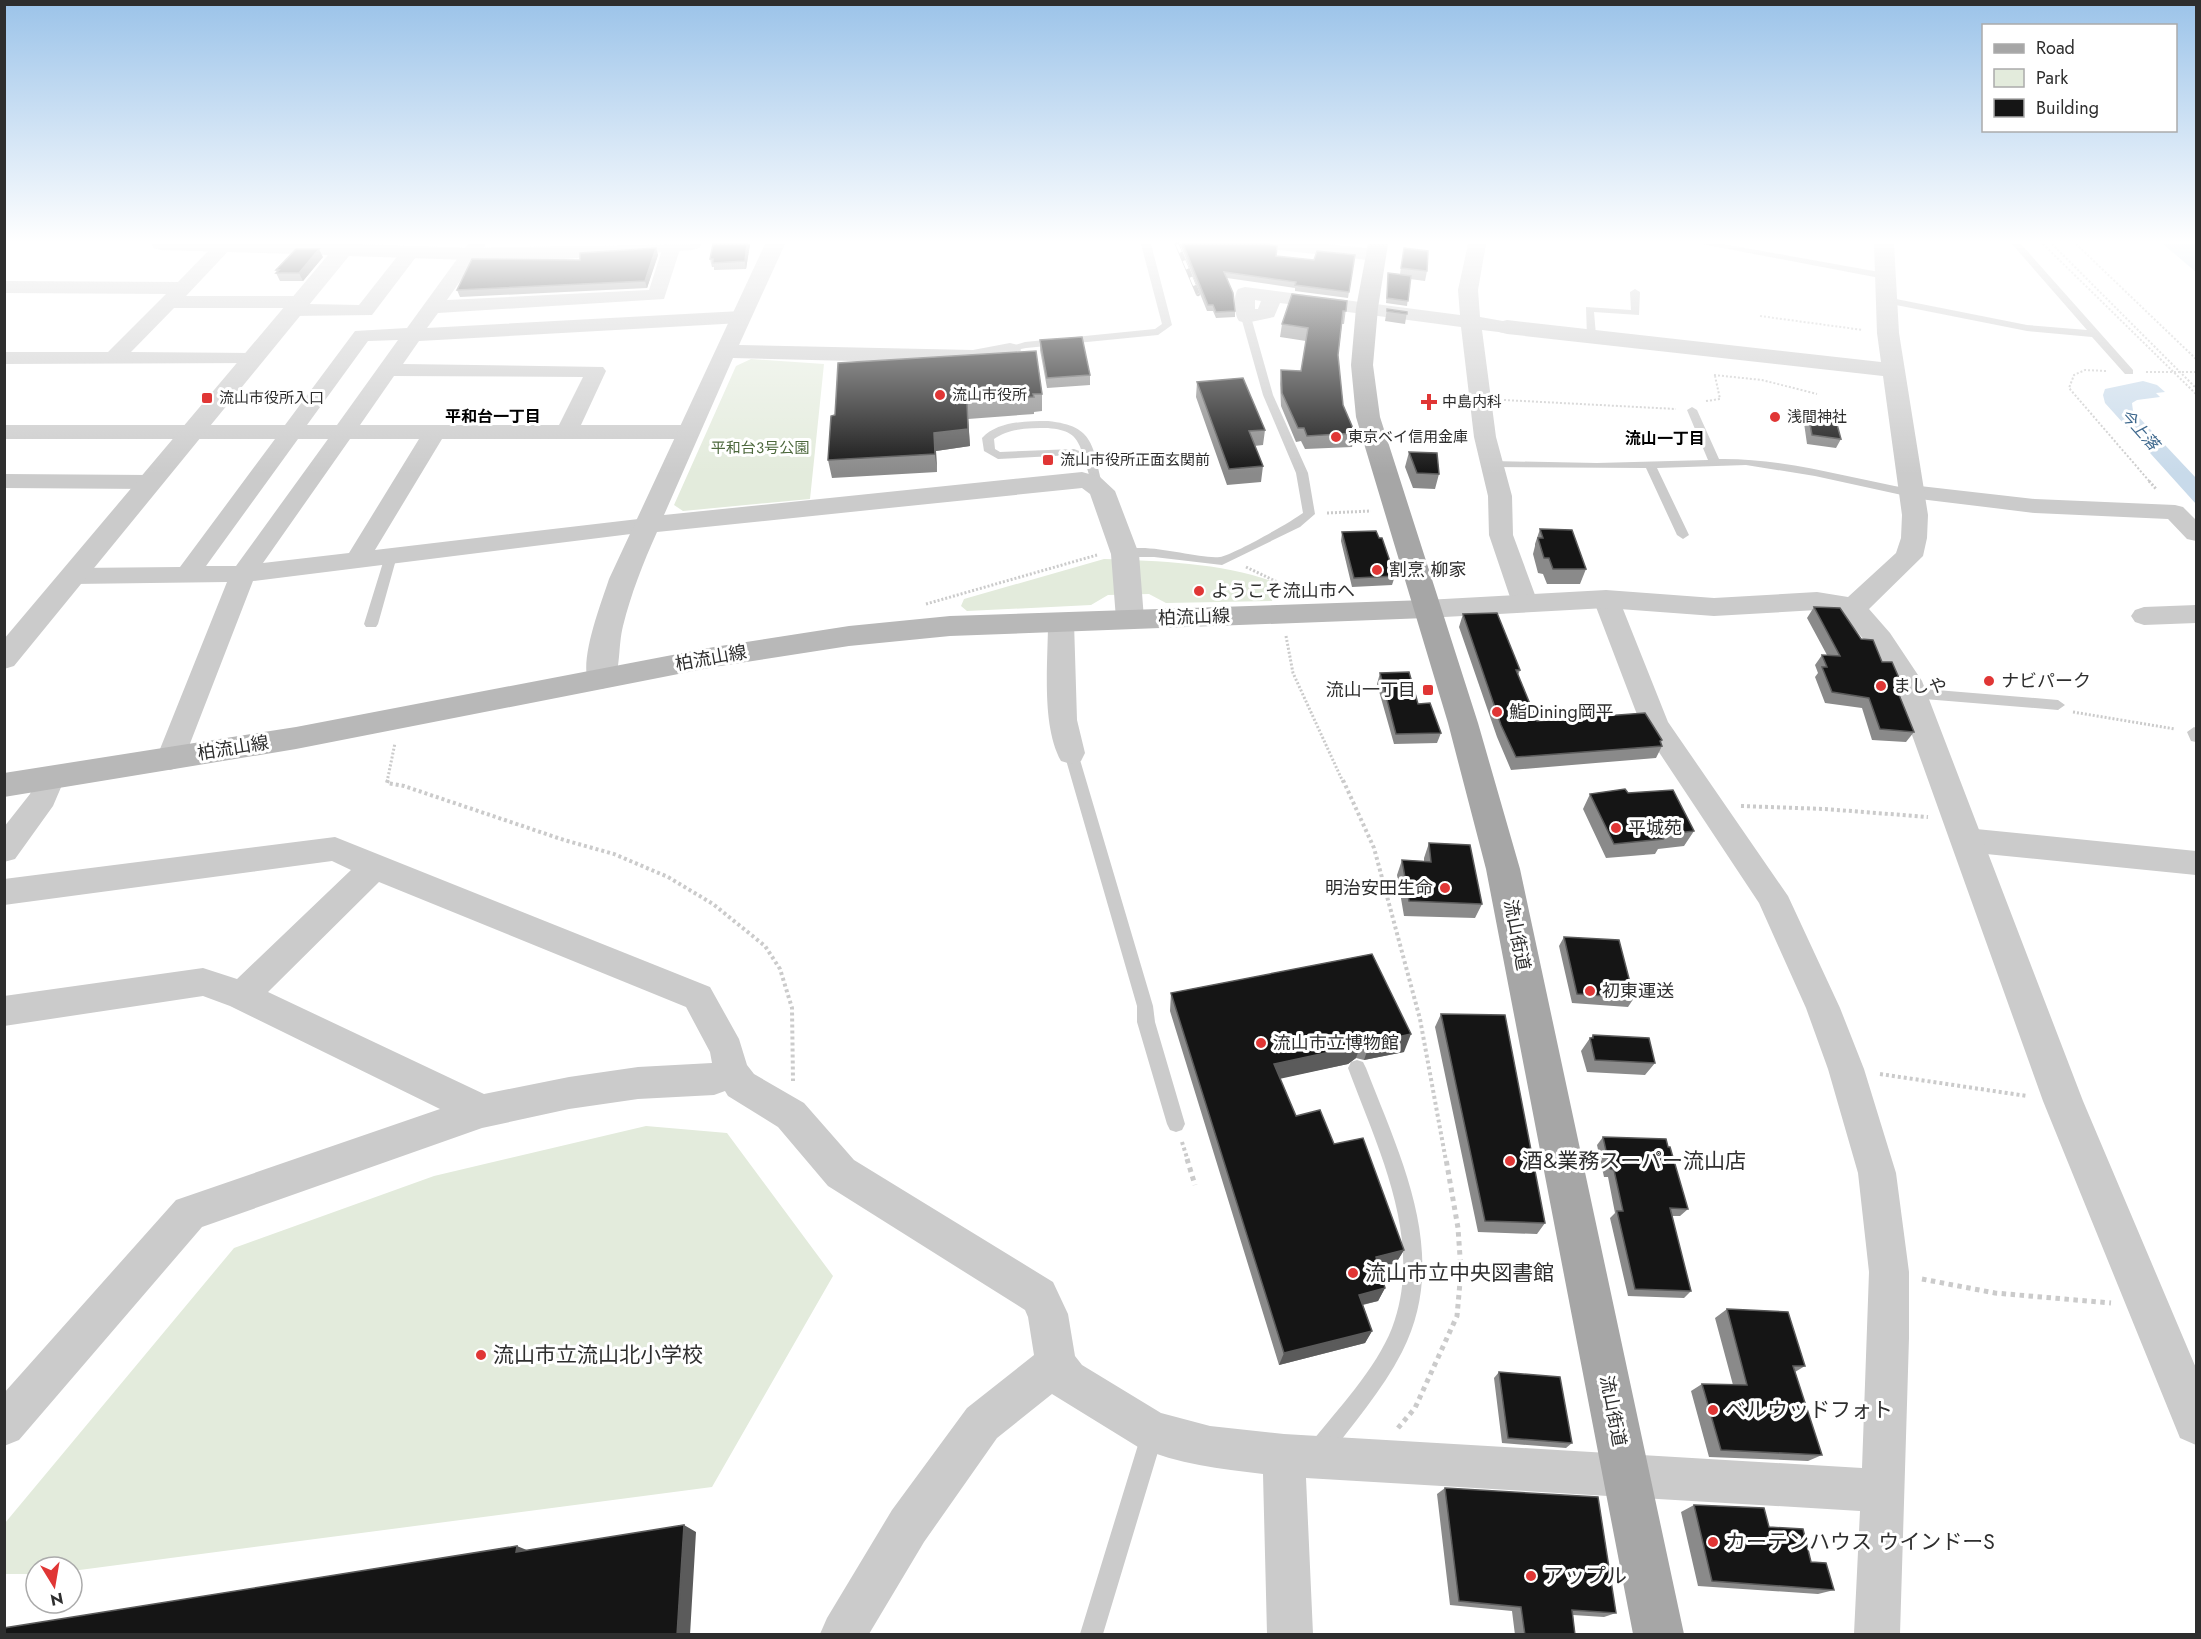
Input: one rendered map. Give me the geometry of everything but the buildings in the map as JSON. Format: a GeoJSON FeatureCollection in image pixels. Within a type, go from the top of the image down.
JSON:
{"type":"FeatureCollection","features":[{"type":"Feature","properties":{"kind":"main road","name":"流山街道"},"geometry":{"type":"LineString","coordinates":[[1366,320],[1362,365],[1368,417],[1463,723],[1503,869],[1659,1635]]}},
{"type":"Feature","properties":{"kind":"main road","name":"柏流山線"},"geometry":{"type":"LineString","coordinates":[[4,785],[399,719],[726,655],[901,630],[1130,619],[1426,609]]}},
{"type":"Feature","properties":{"kind":"street"},"geometry":{"type":"LineString","coordinates":[[114,358],[152,320]]}},
{"type":"Feature","properties":{"kind":"street"},"geometry":{"type":"LineString","coordinates":[[4,659],[284,320]]}},
{"type":"Feature","properties":{"kind":"street"},"geometry":{"type":"LineString","coordinates":[[170,759],[243,574],[424,320]]}},
{"type":"Feature","properties":{"kind":"street"},"geometry":{"type":"LineString","coordinates":[[188,574],[362,335],[674,320]]}},
{"type":"Feature","properties":{"kind":"street"},"geometry":{"type":"LineString","coordinates":[[601,679],[604,646],[614,606],[647,525],[739,320]]}},
{"type":"Feature","properties":{"kind":"street"},"geometry":{"type":"LineString","coordinates":[[1458,320],[1893,370]]}},
{"type":"Feature","properties":{"kind":"street"},"geometry":{"type":"LineString","coordinates":[[1853,608],[1909,556],[1914,538],[1911,492],[1887,320]]}},
{"type":"Feature","properties":{"kind":"street"},"geometry":{"type":"LineString","coordinates":[[1469,322],[1479,399],[1491,464],[1500,496],[1501,535],[1525,603]]}},
{"type":"Feature","properties":{"kind":"street"},"geometry":{"type":"LineString","coordinates":[[725,351],[973,357],[1010,350]]}},
{"type":"Feature","properties":{"kind":"street"},"geometry":{"type":"LineString","coordinates":[[4,358],[252,359]]}},
{"type":"Feature","properties":{"kind":"street"},"geometry":{"type":"LineString","coordinates":[[389,370],[596,371],[567,432]]}},
{"type":"Feature","properties":{"kind":"street"},"geometry":{"type":"LineString","coordinates":[[4,432],[191,434],[688,432]]}},
{"type":"Feature","properties":{"kind":"street"},"geometry":{"type":"LineString","coordinates":[[357,560],[434,433]]}},
{"type":"Feature","properties":{"kind":"street"},"geometry":{"type":"LineString","coordinates":[[74,576],[243,574],[647,525],[1082,480],[1097,487],[1105,498],[1125,554],[1130,619]]}},
{"type":"Feature","properties":{"kind":"street"},"geometry":{"type":"LineString","coordinates":[[4,481],[150,482]]}},
{"type":"Feature","properties":{"kind":"street"},"geometry":{"type":"LineString","coordinates":[[1911,492],[2035,506],[2175,512],[2196,534]]}},
{"type":"Feature","properties":{"kind":"street"},"geometry":{"type":"LineString","coordinates":[[1426,609],[1606,599],[1714,607],[1817,601],[1853,608],[1899,667],[1912,693],[2063,1101],[2196,1422]]}},
{"type":"Feature","properties":{"kind":"street"},"geometry":{"type":"LineString","coordinates":[[1606,599],[1655,725],[1772,896],[1823,1008],[1846,1069],[1878,1173],[1889,1272],[1884,1491],[1877,1635]]}},
{"type":"Feature","properties":{"kind":"street"},"geometry":{"type":"LineString","coordinates":[[2144,616],[2196,614]]}},
{"type":"Feature","properties":{"kind":"street"},"geometry":{"type":"LineString","coordinates":[[1061,622],[1063,720],[1071,753]]}},
{"type":"Feature","properties":{"kind":"street"},"geometry":{"type":"LineString","coordinates":[[4,849],[43,798],[50,778]]}},
{"type":"Feature","properties":{"kind":"street"},"geometry":{"type":"LineString","coordinates":[[1962,829],[2196,863]]}},
{"type":"Feature","properties":{"kind":"street"},"geometry":{"type":"LineString","coordinates":[[4,892],[335,849],[374,867],[698,997],[727,1050],[730,1071],[741,1084],[791,1114],[841,1173],[1039,1296],[1048,1314],[1056,1364],[1067,1380],[1153,1432],[1210,1447],[1299,1456],[1884,1491]]}},
{"type":"Feature","properties":{"kind":"street"},"geometry":{"type":"LineString","coordinates":[[242,996],[374,867]]}},
{"type":"Feature","properties":{"kind":"street"},"geometry":{"type":"LineString","coordinates":[[4,1011],[203,982],[242,996],[482,1111]]}},
{"type":"Feature","properties":{"kind":"street"},"geometry":{"type":"LineString","coordinates":[[4,1425],[189,1212],[482,1111],[569,1093],[638,1083],[714,1079],[730,1071]]}},
{"type":"Feature","properties":{"kind":"street"},"geometry":{"type":"LineString","coordinates":[[843,1635],[908,1526],[982,1423],[1056,1364]]}},
{"type":"Feature","properties":{"kind":"street"},"geometry":{"type":"LineString","coordinates":[[1290,1635],[1299,1456]]}},
{"type":"Feature","properties":{"kind":"lane"},"geometry":{"type":"LineString","coordinates":[[1010,350],[1025,345],[1158,332],[1167,326],[1166,320]]}},
{"type":"Feature","properties":{"kind":"lane"},"geometry":{"type":"LineString","coordinates":[[1125,554],[1163,554],[1222,561],[1296,524],[1309,514],[1302,473],[1268,395],[1247,320]]}},
{"type":"Feature","properties":{"kind":"lane"},"geometry":{"type":"LineString","coordinates":[[1590,320],[1591,335]]}},
{"type":"Feature","properties":{"kind":"lane"},"geometry":{"type":"LineString","coordinates":[[1989,320],[2027,328],[2095,334]]}},
{"type":"Feature","properties":{"kind":"lane"},"geometry":{"type":"LineString","coordinates":[[2083,320],[2129,372]]}},
{"type":"Feature","properties":{"kind":"lane"},"geometry":{"type":"LineString","coordinates":[[1692,410],[1715,463]]}},
{"type":"Feature","properties":{"kind":"lane"},"geometry":{"type":"LineString","coordinates":[[1089,459],[1074,452],[998,456],[990,451],[988,438],[996,430],[1004,428],[1052,424],[1064,426],[1079,433],[1089,459],[1097,487]]}},
{"type":"Feature","properties":{"kind":"lane"},"geometry":{"type":"LineString","coordinates":[[1491,464],[1761,463],[1911,492]]}},
{"type":"Feature","properties":{"kind":"lane"},"geometry":{"type":"LineString","coordinates":[[1650,465],[1683,535]]}},
{"type":"Feature","properties":{"kind":"lane"},"geometry":{"type":"LineString","coordinates":[[371,624],[391,556]]}},
{"type":"Feature","properties":{"kind":"lane"},"geometry":{"type":"LineString","coordinates":[[1912,693],[2058,705]]}},
{"type":"Feature","properties":{"kind":"lane"},"geometry":{"type":"LineString","coordinates":[[1071,753],[1145,1006],[1146,1022],[1176,1124]]}},
{"type":"Feature","properties":{"kind":"lane"},"geometry":{"type":"LineString","coordinates":[[1299,1456],[1384,1362],[1402,1332],[1414,1275],[1414,1242],[1406,1203],[1357,1068]]}},
{"type":"Feature","properties":{"kind":"lane"},"geometry":{"type":"LineString","coordinates":[[1091,1635],[1153,1432]]}},
{"type":"Feature","properties":{"kind":"path"},"geometry":{"type":"LineString","coordinates":[[1794,320],[1888,333]]}},
{"type":"Feature","properties":{"kind":"path"},"geometry":{"type":"LineString","coordinates":[[2122,320],[2196,394]]}},
{"type":"Feature","properties":{"kind":"path"},"geometry":{"type":"LineString","coordinates":[[2128,320],[2196,388]]}},
{"type":"Feature","properties":{"kind":"path"},"geometry":{"type":"LineString","coordinates":[[2156,320],[2196,359]]}},
{"type":"Feature","properties":{"kind":"path"},"geometry":{"type":"LineString","coordinates":[[2175,512],[2069,388],[2074,375],[2085,370],[2196,372]]}},
{"type":"Feature","properties":{"kind":"path"},"geometry":{"type":"LineString","coordinates":[[1479,399],[1692,410],[1690,403],[1720,399],[1715,376]]}},
{"type":"Feature","properties":{"kind":"path"},"geometry":{"type":"LineString","coordinates":[[1309,514],[1378,511]]}},
{"type":"Feature","properties":{"kind":"path"},"geometry":{"type":"LineString","coordinates":[[901,630],[911,612],[934,600],[1105,552],[1125,554]]}},
{"type":"Feature","properties":{"kind":"path"},"geometry":{"type":"LineString","coordinates":[[1222,561],[1256,570],[1310,598],[1316,612]]}},
{"type":"Feature","properties":{"kind":"path"},"geometry":{"type":"LineString","coordinates":[[1282,614],[1293,673],[1374,848],[1420,1019],[1458,1228],[1461,1271],[1457,1316],[1415,1408],[1384,1445],[1376,1461]]}},
{"type":"Feature","properties":{"kind":"path"},"geometry":{"type":"LineString","coordinates":[[2058,705],[2061,710],[2195,734]]}},
{"type":"Feature","properties":{"kind":"path"},"geometry":{"type":"LineString","coordinates":[[397,732],[387,783],[405,786],[564,840],[614,854],[657,872],[713,904],[765,946],[780,969],[792,1008],[794,1093],[791,1114]]}},
{"type":"Feature","properties":{"kind":"path"},"geometry":{"type":"LineString","coordinates":[[1708,805],[1825,809],[1962,829]]}},
{"type":"Feature","properties":{"kind":"path"},"geometry":{"type":"LineString","coordinates":[[1846,1069],[2063,1101]]}},
{"type":"Feature","properties":{"kind":"path"},"geometry":{"type":"LineString","coordinates":[[1176,1124],[1195,1185]]}},
{"type":"Feature","properties":{"kind":"path"},"geometry":{"type":"LineString","coordinates":[[1889,1272],[1995,1293],[2147,1306]]}},
{"type":"Feature","properties":{"kind":"green space","name":"平和台３号公園"},"geometry":{"type":"Polygon","coordinates":[[[751,359],[824,364],[810,499],[683,511],[674,505],[736,366],[751,359]]]}},
{"type":"Feature","properties":{"kind":"green space"},"geometry":{"type":"Polygon","coordinates":[[[1104,559],[1214,567],[1257,576],[1277,583],[1272,601],[1166,603],[1149,594],[1108,595],[1091,605],[967,611],[961,606],[964,599],[1104,559]]]}},
{"type":"Feature","properties":{"kind":"green space","name":"流山市立流山北小学校"},"geometry":{"type":"Polygon","coordinates":[[[646,1126],[727,1133],[833,1276],[712,1487],[84,1569],[84,1555],[24,1555],[24,1574],[5,1574],[5,1523],[234,1248],[434,1176],[646,1126]]]}},
{"type":"Feature","properties":{"kind":"water","name":"今上落"},"geometry":{"type":"Polygon","coordinates":[[[2143,381],[2157,385],[2165,392],[2156,393],[2160,397],[2137,400],[2132,403],[2133,411],[2196,478],[2196,504],[2105,403],[2103,395],[2105,389],[2143,381]]]}},
{"type":"Feature","properties":{"kind":"place","name":"流山市役所"},"geometry":{"type":"Point","coordinates":[940,395]}},
{"type":"Feature","properties":{"kind":"place","name":"流山市役所入口"},"geometry":{"type":"Point","coordinates":[207,398]}},
{"type":"Feature","properties":{"kind":"place","name":"中島内科"},"geometry":{"type":"Point","coordinates":[1429,402]}},
{"type":"Feature","properties":{"kind":"place","name":"浅間神社"},"geometry":{"type":"Point","coordinates":[1775,417]}},
{"type":"Feature","properties":{"kind":"place","name":"東京ベイ信用金庫"},"geometry":{"type":"Point","coordinates":[1336,437]}},
{"type":"Feature","properties":{"kind":"place","name":"流山市役所正面玄関前"},"geometry":{"type":"Point","coordinates":[1048,460]}},
{"type":"Feature","properties":{"kind":"place","name":"割烹 柳家"},"geometry":{"type":"Point","coordinates":[1377,570]}},
{"type":"Feature","properties":{"kind":"place","name":"ようこそ流山市へ"},"geometry":{"type":"Point","coordinates":[1199,591]}},
{"type":"Feature","properties":{"kind":"place","name":"ナビパーク"},"geometry":{"type":"Point","coordinates":[1989,681]}},
{"type":"Feature","properties":{"kind":"place","name":"ましや"},"geometry":{"type":"Point","coordinates":[1881,686]}},
{"type":"Feature","properties":{"kind":"place","name":"流山一丁目"},"geometry":{"type":"Point","coordinates":[1428,690]}},
{"type":"Feature","properties":{"kind":"place","name":"鮨Dining岡平"},"geometry":{"type":"Point","coordinates":[1497,712]}},
{"type":"Feature","properties":{"kind":"place","name":"平城苑"},"geometry":{"type":"Point","coordinates":[1616,828]}},
{"type":"Feature","properties":{"kind":"place","name":"明治安田生命"},"geometry":{"type":"Point","coordinates":[1445,888]}},
{"type":"Feature","properties":{"kind":"place","name":"初東運送"},"geometry":{"type":"Point","coordinates":[1590,991]}},
{"type":"Feature","properties":{"kind":"place","name":"流山市立博物館"},"geometry":{"type":"Point","coordinates":[1261,1043]}},
{"type":"Feature","properties":{"kind":"place","name":"酒&業務スーパー流山店"},"geometry":{"type":"Point","coordinates":[1510,1161]}},
{"type":"Feature","properties":{"kind":"place","name":"流山市立中央図書館"},"geometry":{"type":"Point","coordinates":[1353,1273]}},
{"type":"Feature","properties":{"kind":"place","name":"流山市立流山北小学校"},"geometry":{"type":"Point","coordinates":[481,1355]}},
{"type":"Feature","properties":{"kind":"place","name":"ベルウッドフォト"},"geometry":{"type":"Point","coordinates":[1713,1410]}},
{"type":"Feature","properties":{"kind":"place","name":"カーテンハウス ウインドーS"},"geometry":{"type":"Point","coordinates":[1713,1542]}},
{"type":"Feature","properties":{"kind":"place","name":"アップル"},"geometry":{"type":"Point","coordinates":[1531,1576]}},
{"type":"Feature","properties":{"kind":"district","name":"平和台一丁目"},"geometry":{"type":"Point","coordinates":[493,416]}},
{"type":"Feature","properties":{"kind":"district","name":"流山一丁目"},"geometry":{"type":"Point","coordinates":[1665,438]}}]}
